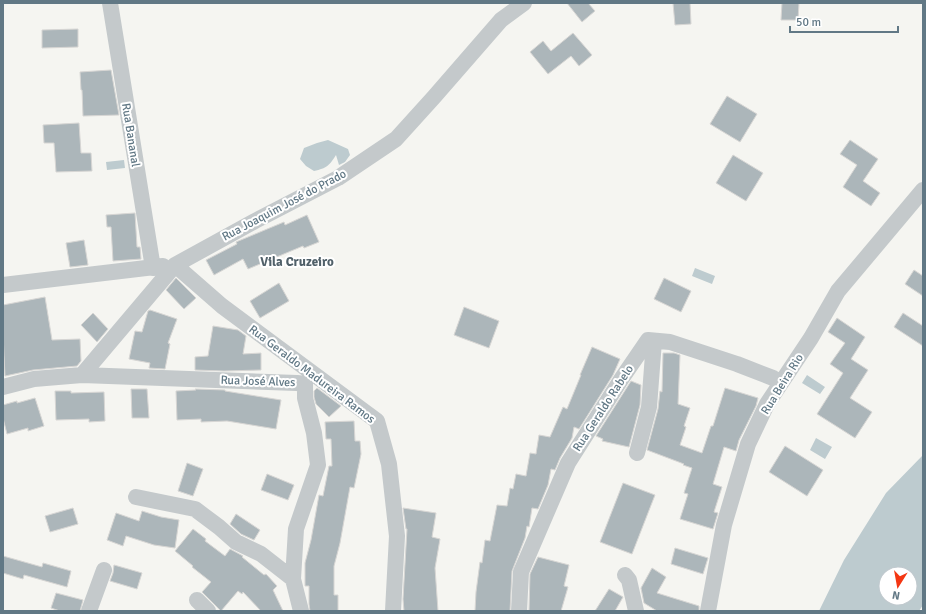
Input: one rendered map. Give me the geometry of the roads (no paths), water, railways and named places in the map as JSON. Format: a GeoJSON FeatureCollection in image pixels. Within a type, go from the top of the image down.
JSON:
{"type":"FeatureCollection","features":[{"type":"Feature","properties":{"kind":"street","name":"Rua Bananal"},"geometry":{"type":"LineString","coordinates":[[110,3],[153,268]]}},
{"type":"Feature","properties":{"kind":"street","name":"Rua Joaquim José do Prado"},"geometry":{"type":"LineString","coordinates":[[82,375],[175,265],[248,224],[338,178],[396,139],[434,98],[501,20],[524,3]]}},
{"type":"Feature","properties":{"kind":"street","name":"Rua Beira Rio"},"geometry":{"type":"LineString","coordinates":[[708,611],[724,525],[748,444],[767,404],[811,338],[838,291],[923,190]]}},
{"type":"Feature","properties":{"kind":"street"},"geometry":{"type":"LineString","coordinates":[[3,286],[175,265]]}},
{"type":"Feature","properties":{"kind":"street","name":"Rua Geraldo Madureira Ramos"},"geometry":{"type":"LineString","coordinates":[[175,265],[222,306],[378,421],[389,464],[397,536],[393,611]]}},
{"type":"Feature","properties":{"kind":"street","name":"Rua Geraldo Rabelo"},"geometry":{"type":"LineString","coordinates":[[519,611],[521,572],[568,463],[648,340],[654,341]]}},
{"type":"Feature","properties":{"kind":"street"},"geometry":{"type":"LineString","coordinates":[[637,453],[649,407],[654,341],[670,342],[711,355],[773,378],[781,383]]}},
{"type":"Feature","properties":{"kind":"street","name":"Rua José Alves"},"geometry":{"type":"LineString","coordinates":[[3,387],[34,379],[82,375],[305,384],[305,398],[314,432],[318,465],[296,529],[293,579],[301,611]]}},
{"type":"Feature","properties":{"kind":"street"},"geometry":{"type":"LineString","coordinates":[[305,384],[319,378]]}},
{"type":"Feature","properties":{"kind":"street"},"geometry":{"type":"LineString","coordinates":[[136,497],[195,509],[219,526],[236,542],[261,554],[293,579]]}},
{"type":"Feature","properties":{"kind":"street"},"geometry":{"type":"LineString","coordinates":[[89,611],[104,570]]}},
{"type":"Feature","properties":{"kind":"street"},"geometry":{"type":"LineString","coordinates":[[625,575],[629,580],[636,611]]}},
{"type":"Feature","properties":{"kind":"street"},"geometry":{"type":"LineString","coordinates":[[197,600],[208,611]]}},
{"type":"Feature","properties":{"kind":"district","name":"Vila Cruzeiro"},"geometry":{"type":"Point","coordinates":[297,261]}}]}
